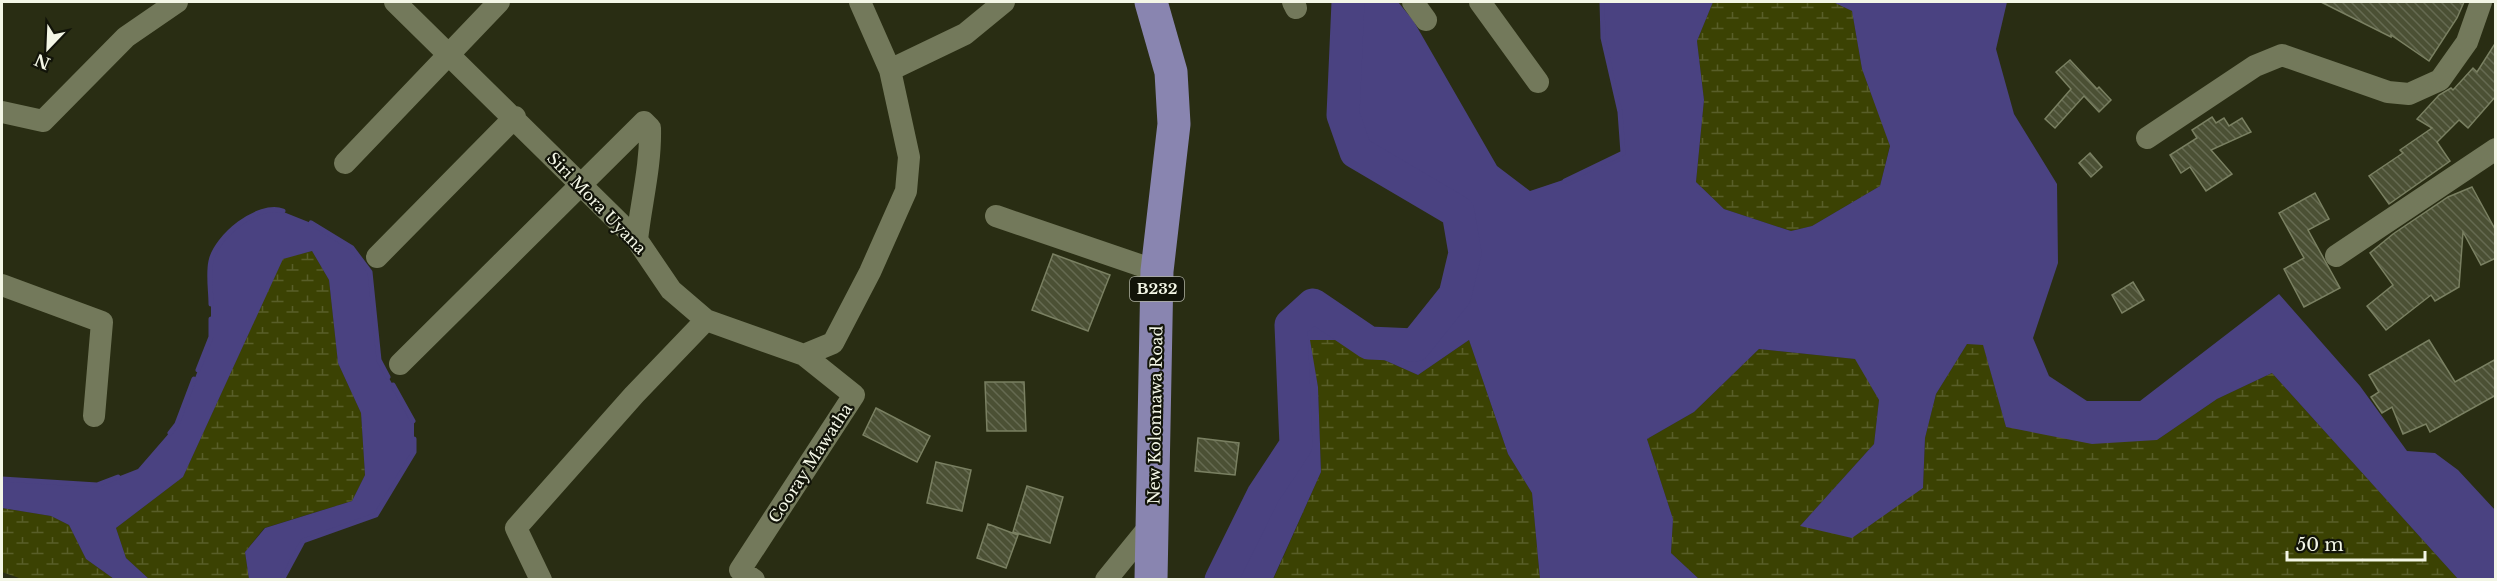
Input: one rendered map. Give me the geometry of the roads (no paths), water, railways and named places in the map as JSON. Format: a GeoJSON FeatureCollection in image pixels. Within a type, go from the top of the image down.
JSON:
{"type":"FeatureCollection","features":[{"type":"Feature","properties":{"kind":"main road","name":"New Kolonnawa Road"},"geometry":{"type":"LineString","coordinates":[[1151,2],[1170,72],[1174,124],[1157,271],[1154,521],[1151,579]]}},
{"type":"Feature","properties":{"kind":"street"},"geometry":{"type":"LineString","coordinates":[[2,112],[43,121],[126,37],[177,2]]}},
{"type":"Feature","properties":{"kind":"street","name":"Siri Mora Uyana"},"geometry":{"type":"LineString","coordinates":[[395,2],[515,117],[637,240],[671,290],[706,320],[804,355]]}},
{"type":"Feature","properties":{"kind":"street"},"geometry":{"type":"LineString","coordinates":[[345,163],[499,2]]}},
{"type":"Feature","properties":{"kind":"street"},"geometry":{"type":"LineString","coordinates":[[804,355],[833,343],[870,272],[906,191],[909,157],[890,70],[860,2]]}},
{"type":"Feature","properties":{"kind":"street"},"geometry":{"type":"LineString","coordinates":[[890,70],[965,34],[1004,2]]}},
{"type":"Feature","properties":{"kind":"street"},"geometry":{"type":"LineString","coordinates":[[1413,2],[1426,20]]}},
{"type":"Feature","properties":{"kind":"street"},"geometry":{"type":"LineString","coordinates":[[1480,2],[1538,82]]}},
{"type":"Feature","properties":{"kind":"street"},"geometry":{"type":"LineString","coordinates":[[2147,138],[2255,66],[2282,55],[2388,92],[2409,94],[2440,80],[2467,42],[2481,2]]}},
{"type":"Feature","properties":{"kind":"street"},"geometry":{"type":"LineString","coordinates":[[377,257],[515,117]]}},
{"type":"Feature","properties":{"kind":"street"},"geometry":{"type":"LineString","coordinates":[[400,364],[644,122],[650,128],[651,155],[637,240]]}},
{"type":"Feature","properties":{"kind":"street"},"geometry":{"type":"LineString","coordinates":[[2336,256],[2496,149]]}},
{"type":"Feature","properties":{"kind":"street"},"geometry":{"type":"LineString","coordinates":[[996,216],[1157,271]]}},
{"type":"Feature","properties":{"kind":"street"},"geometry":{"type":"LineString","coordinates":[[2,285],[102,322],[94,416]]}},
{"type":"Feature","properties":{"kind":"street"},"geometry":{"type":"LineString","coordinates":[[541,579],[516,528],[634,395],[706,320]]}},
{"type":"Feature","properties":{"kind":"street","name":"Cooray Mawatha"},"geometry":{"type":"LineString","coordinates":[[754,579],[740,570],[854,395],[804,355]]}},
{"type":"Feature","properties":{"kind":"street"},"geometry":{"type":"LineString","coordinates":[[1106,579],[1154,521]]}},
{"type":"Feature","properties":{"kind":"waterway"},"geometry":{"type":"LineString","coordinates":[[1221,580],[1263,495],[1296,445],[1291,325],[1313,305],[1369,343],[1415,345],[1455,295],[1465,253],[1458,212],[1356,152],[1343,115],[1348,2]]}},
{"type":"Feature","properties":{"kind":"waterway"},"geometry":{"type":"LineString","coordinates":[[1565,181],[1623,153],[1620,112],[1603,38],[1602,2]]}},
{"type":"Feature","properties":{"kind":"waterway"},"geometry":{"type":"LineString","coordinates":[[211,304],[210,266],[221,242],[229,232],[251,217],[262,212],[283,211]]}},
{"type":"Feature","properties":{"kind":"waterway"},"geometry":{"type":"LineString","coordinates":[[311,223],[352,248],[370,272],[379,360],[388,377]]}},
{"type":"Feature","properties":{"kind":"waterway"},"geometry":{"type":"LineString","coordinates":[[198,370],[211,337],[211,319]]}},
{"type":"Feature","properties":{"kind":"waterway"},"geometry":{"type":"LineString","coordinates":[[170,433],[177,424],[194,379]]}},
{"type":"Feature","properties":{"kind":"waterway"},"geometry":{"type":"LineString","coordinates":[[393,385],[413,421]]}},
{"type":"Feature","properties":{"kind":"waterway"},"geometry":{"type":"LineString","coordinates":[[282,580],[303,541],[376,515],[414,452],[414,439]]}},
{"type":"Feature","properties":{"kind":"waterway"},"geometry":{"type":"LineString","coordinates":[[2,479],[97,485],[118,477]]}}]}
